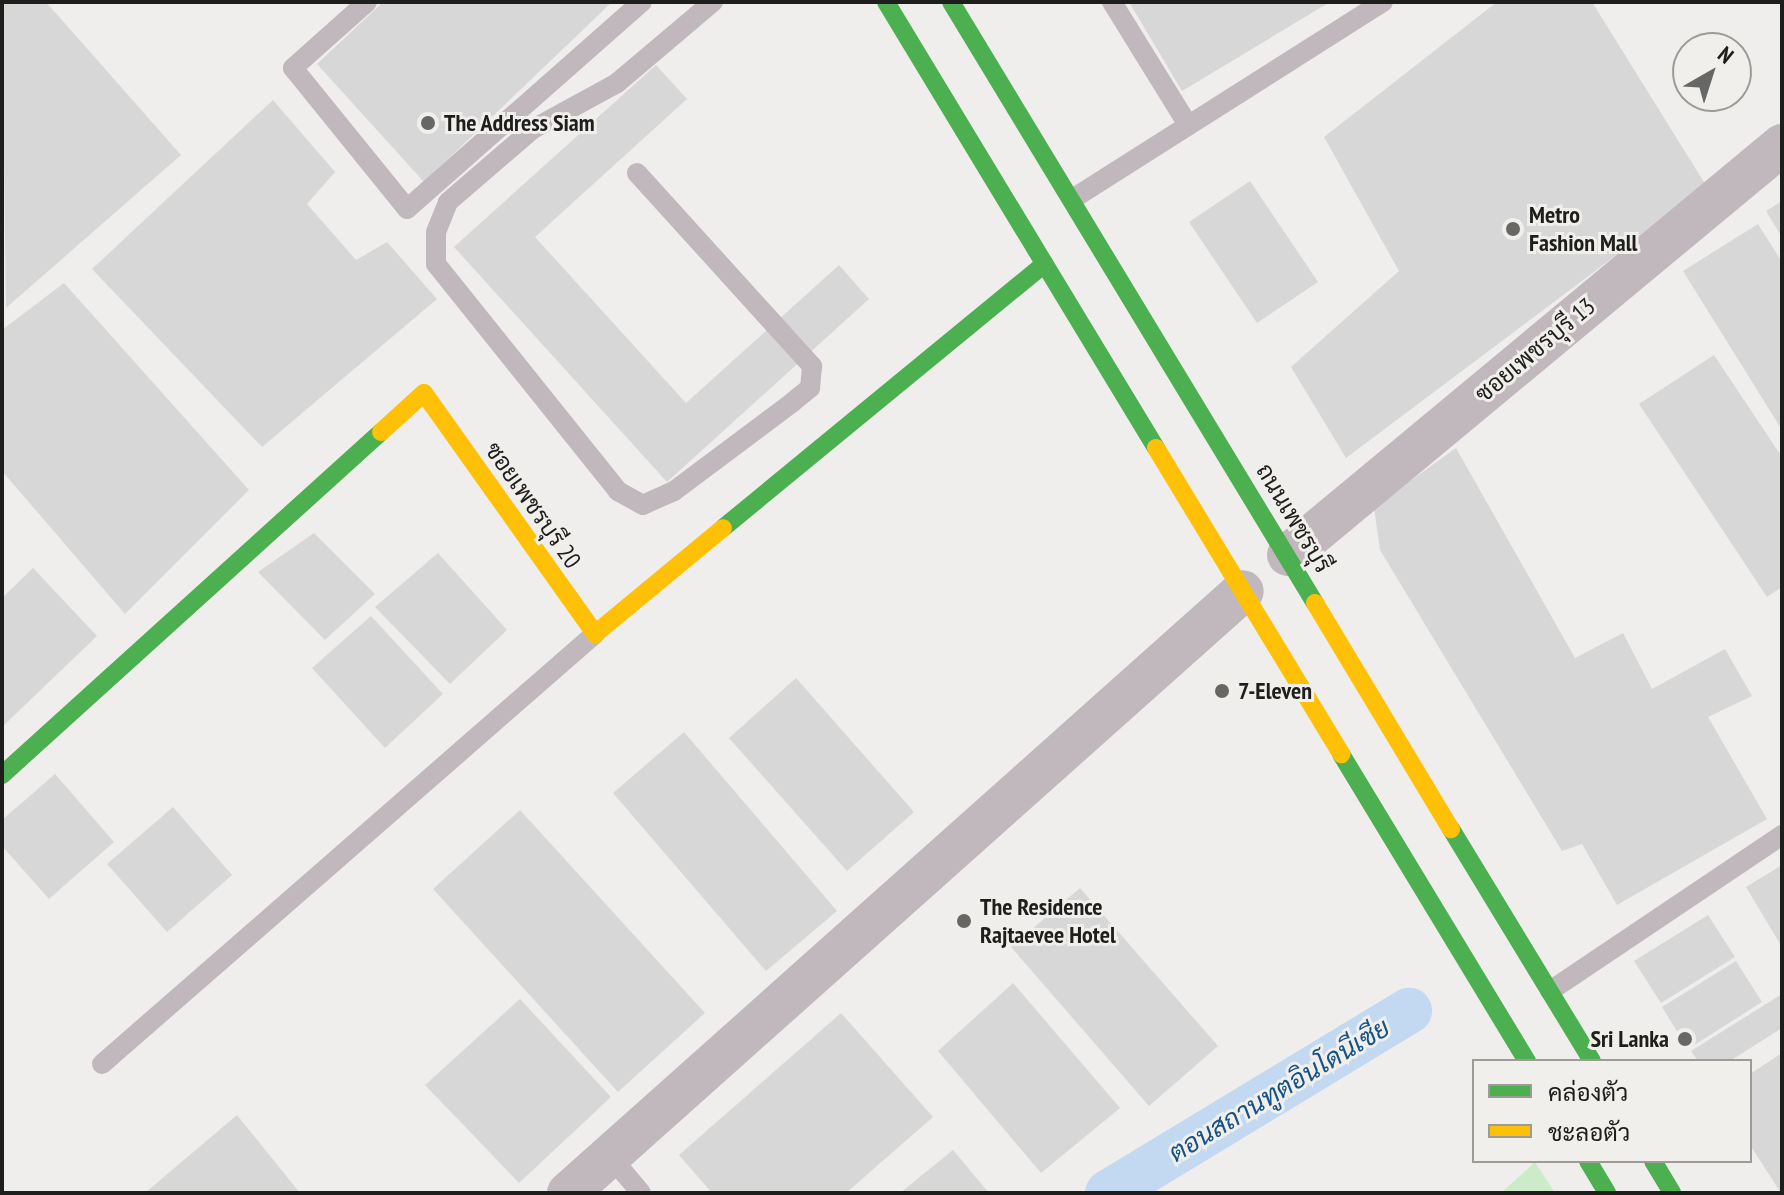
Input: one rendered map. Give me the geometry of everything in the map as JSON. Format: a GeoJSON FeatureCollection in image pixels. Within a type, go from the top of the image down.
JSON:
{"type":"FeatureCollection","features":[{"type":"Feature","properties":{"kind":"main road"},"geometry":{"type":"LineString","coordinates":[[886,2],[1526,1059]]}},
{"type":"Feature","properties":{"kind":"main road","name":"ถนนเพชรบุรี"},"geometry":{"type":"LineString","coordinates":[[951,2],[1074,198],[1591,1059]]}},
{"type":"Feature","properties":{"kind":"main road"},"geometry":{"type":"LineString","coordinates":[[595,634],[1044,264]]}},
{"type":"Feature","properties":{"kind":"main road","name":"ซอยเพชรบุรี 20"},"geometry":{"type":"LineString","coordinates":[[2,775],[424,393],[595,634]]}},
{"type":"Feature","properties":{"kind":"main road"},"geometry":{"type":"LineString","coordinates":[[1589,1163],[1607,1193]]}},
{"type":"Feature","properties":{"kind":"main road"},"geometry":{"type":"LineString","coordinates":[[1654,1163],[1672,1193]]}},
{"type":"Feature","properties":{"kind":"street","name":"ซอยเพชรบุรี 13"},"geometry":{"type":"LineString","coordinates":[[1288,555],[1782,145]]}},
{"type":"Feature","properties":{"kind":"street"},"geometry":{"type":"LineString","coordinates":[[568,1193],[1243,591]]}},
{"type":"Feature","properties":{"kind":"lane"},"geometry":{"type":"LineString","coordinates":[[367,2],[293,68],[407,209],[642,2]]}},
{"type":"Feature","properties":{"kind":"lane"},"geometry":{"type":"LineString","coordinates":[[637,173],[812,366],[810,388],[793,402],[674,491],[643,505],[618,491],[436,264],[436,232],[448,202],[533,129],[617,83],[713,2]]}},
{"type":"Feature","properties":{"kind":"lane"},"geometry":{"type":"LineString","coordinates":[[1112,2],[1188,125]]}},
{"type":"Feature","properties":{"kind":"lane"},"geometry":{"type":"LineString","coordinates":[[1074,198],[1383,2]]}},
{"type":"Feature","properties":{"kind":"lane"},"geometry":{"type":"LineString","coordinates":[[102,1064],[595,634]]}},
{"type":"Feature","properties":{"kind":"lane"},"geometry":{"type":"LineString","coordinates":[[1550,991],[1782,835]]}},
{"type":"Feature","properties":{"kind":"lane"},"geometry":{"type":"LineString","coordinates":[[610,1156],[641,1193]]}},
{"type":"Feature","properties":{"kind":"green space"},"geometry":{"type":"Polygon","coordinates":[[[1536,1163],[1555,1193],[1501,1193],[1536,1163]]]}},
{"type":"Feature","properties":{"kind":"building"},"geometry":{"type":"Polygon","coordinates":[[[2,2],[46,2],[181,155],[6,308],[2,2]]]}},
{"type":"Feature","properties":{"kind":"building","name":"The Address Siam"},"geometry":{"type":"Polygon","coordinates":[[[383,2],[612,2],[424,182],[317,64],[383,2]]]}},
{"type":"Feature","properties":{"kind":"building"},"geometry":{"type":"Polygon","coordinates":[[[1129,2],[1330,2],[1182,91],[1129,2]]]}},
{"type":"Feature","properties":{"kind":"building","name":"Metro Fashion Mall"},"geometry":{"type":"Polygon","coordinates":[[[1497,2],[1592,2],[1707,187],[1346,458],[1291,367],[1399,271],[1324,137],[1497,2]]]}},
{"type":"Feature","properties":{"kind":"building"},"geometry":{"type":"Polygon","coordinates":[[[656,65],[687,99],[535,237],[686,403],[839,265],[869,299],[667,482],[454,247],[656,65]]]}},
{"type":"Feature","properties":{"kind":"building"},"geometry":{"type":"Polygon","coordinates":[[[273,100],[335,172],[307,204],[356,260],[387,242],[437,299],[262,447],[92,269],[273,100]]]}},
{"type":"Feature","properties":{"kind":"building"},"geometry":{"type":"Polygon","coordinates":[[[1250,181],[1318,282],[1257,323],[1189,222],[1250,181]]]}},
{"type":"Feature","properties":{"kind":"building"},"geometry":{"type":"Polygon","coordinates":[[[1782,201],[1782,237],[1766,211],[1782,201]]]}},
{"type":"Feature","properties":{"kind":"building"},"geometry":{"type":"Polygon","coordinates":[[[1758,224],[1782,262],[1782,430],[1683,271],[1758,224]]]}},
{"type":"Feature","properties":{"kind":"building"},"geometry":{"type":"Polygon","coordinates":[[[64,283],[249,490],[125,614],[2,471],[2,330],[64,283]]]}},
{"type":"Feature","properties":{"kind":"building"},"geometry":{"type":"Polygon","coordinates":[[[1714,355],[1782,457],[1782,587],[1767,597],[1639,404],[1714,355]]]}},
{"type":"Feature","properties":{"kind":"building"},"geometry":{"type":"Polygon","coordinates":[[[1456,448],[1575,658],[1623,633],[1652,689],[1725,649],[1752,696],[1708,717],[1767,819],[1617,905],[1582,844],[1562,851],[1380,550],[1374,507],[1456,448]]]}},
{"type":"Feature","properties":{"kind":"building"},"geometry":{"type":"Polygon","coordinates":[[[314,533],[375,594],[325,640],[258,572],[314,533]]]}},
{"type":"Feature","properties":{"kind":"building"},"geometry":{"type":"Polygon","coordinates":[[[438,553],[507,630],[450,684],[375,607],[438,553]]]}},
{"type":"Feature","properties":{"kind":"building"},"geometry":{"type":"Polygon","coordinates":[[[33,568],[97,636],[2,727],[2,598],[33,568]]]}},
{"type":"Feature","properties":{"kind":"building"},"geometry":{"type":"Polygon","coordinates":[[[371,616],[443,694],[385,748],[312,668],[371,616]]]}},
{"type":"Feature","properties":{"kind":"building"},"geometry":{"type":"Polygon","coordinates":[[[796,678],[914,812],[847,871],[729,738],[796,678]]]}},
{"type":"Feature","properties":{"kind":"building"},"geometry":{"type":"Polygon","coordinates":[[[684,732],[837,911],[766,971],[613,793],[684,732]]]}},
{"type":"Feature","properties":{"kind":"building"},"geometry":{"type":"Polygon","coordinates":[[[55,774],[114,842],[49,899],[2,846],[2,820],[55,774]]]}},
{"type":"Feature","properties":{"kind":"building"},"geometry":{"type":"Polygon","coordinates":[[[173,807],[232,875],[167,932],[107,864],[173,807]]]}},
{"type":"Feature","properties":{"kind":"building"},"geometry":{"type":"Polygon","coordinates":[[[520,810],[705,1013],[618,1092],[433,889],[520,810]]]}},
{"type":"Feature","properties":{"kind":"building"},"geometry":{"type":"Polygon","coordinates":[[[1782,865],[1782,947],[1746,887],[1782,865]]]}},
{"type":"Feature","properties":{"kind":"building"},"geometry":{"type":"Polygon","coordinates":[[[1080,888],[1218,1046],[1149,1106],[1011,947],[1080,888]]]}},
{"type":"Feature","properties":{"kind":"building"},"geometry":{"type":"Polygon","coordinates":[[[1708,915],[1735,957],[1661,1003],[1634,961],[1708,915]]]}},
{"type":"Feature","properties":{"kind":"building"},"geometry":{"type":"Polygon","coordinates":[[[1736,961],[1762,1002],[1688,1049],[1662,1007],[1736,961]]]}},
{"type":"Feature","properties":{"kind":"building"},"geometry":{"type":"Polygon","coordinates":[[[1013,983],[1120,1108],[1041,1173],[938,1051],[1013,983]]]}},
{"type":"Feature","properties":{"kind":"building"},"geometry":{"type":"Polygon","coordinates":[[[1782,994],[1782,1028],[1733,1059],[1697,1059],[1691,1051],[1782,994]]]}},
{"type":"Feature","properties":{"kind":"building"},"geometry":{"type":"Polygon","coordinates":[[[520,999],[611,1097],[519,1183],[425,1085],[520,999]]]}},
{"type":"Feature","properties":{"kind":"building"},"geometry":{"type":"Polygon","coordinates":[[[841,1013],[933,1117],[846,1193],[712,1193],[679,1155],[841,1013]]]}},
{"type":"Feature","properties":{"kind":"building"},"geometry":{"type":"Polygon","coordinates":[[[1782,1053],[1782,1193],[1752,1148],[1752,1073],[1782,1053]]]}},
{"type":"Feature","properties":{"kind":"building"},"geometry":{"type":"Polygon","coordinates":[[[237,1115],[300,1193],[145,1193],[237,1115]]]}},
{"type":"Feature","properties":{"kind":"building"},"geometry":{"type":"Polygon","coordinates":[[[953,1150],[989,1193],[900,1193],[953,1150]]]}},
{"type":"Feature","properties":{"kind":"waterway","name":"ตอนสถานทูตอินโดนีเซีย"},"geometry":{"type":"LineString","coordinates":[[1108,1193],[1409,1011]]}},
{"type":"Feature","properties":{"kind":"traffic: fast"},"geometry":{"type":"LineString","coordinates":[[886,2],[1156,448]]}},
{"type":"Feature","properties":{"kind":"traffic: fast"},"geometry":{"type":"LineString","coordinates":[[951,2],[1315,603]]}},
{"type":"Feature","properties":{"kind":"traffic: fast"},"geometry":{"type":"LineString","coordinates":[[723,528],[1044,264]]}},
{"type":"Feature","properties":{"kind":"traffic: fast"},"geometry":{"type":"LineString","coordinates":[[2,775],[381,432]]}},
{"type":"Feature","properties":{"kind":"traffic: fast"},"geometry":{"type":"LineString","coordinates":[[1341,754],[1526,1059]]}},
{"type":"Feature","properties":{"kind":"traffic: fast"},"geometry":{"type":"LineString","coordinates":[[1451,829],[1591,1059]]}},
{"type":"Feature","properties":{"kind":"traffic: fast"},"geometry":{"type":"LineString","coordinates":[[1589,1163],[1607,1193]]}},
{"type":"Feature","properties":{"kind":"traffic: fast"},"geometry":{"type":"LineString","coordinates":[[1654,1163],[1672,1193]]}},
{"type":"Feature","properties":{"kind":"traffic: slow"},"geometry":{"type":"LineString","coordinates":[[381,432],[424,393],[595,634],[723,528]]}},
{"type":"Feature","properties":{"kind":"traffic: slow"},"geometry":{"type":"LineString","coordinates":[[1156,448],[1341,754]]}},
{"type":"Feature","properties":{"kind":"traffic: slow"},"geometry":{"type":"LineString","coordinates":[[1315,603],[1451,829]]}},
{"type":"Feature","properties":{"kind":"place","name":"The Address Siam"},"geometry":{"type":"Point","coordinates":[428,123]}},
{"type":"Feature","properties":{"kind":"place","name":"Metro Fashion Mall"},"geometry":{"type":"Point","coordinates":[1513,229]}},
{"type":"Feature","properties":{"kind":"place","name":"7-Eleven"},"geometry":{"type":"Point","coordinates":[1222,691]}},
{"type":"Feature","properties":{"kind":"place","name":"The Residence Rajtaevee Hotel"},"geometry":{"type":"Point","coordinates":[964,921]}},
{"type":"Feature","properties":{"kind":"place","name":"Sri Lanka"},"geometry":{"type":"Point","coordinates":[1685,1039]}}]}
